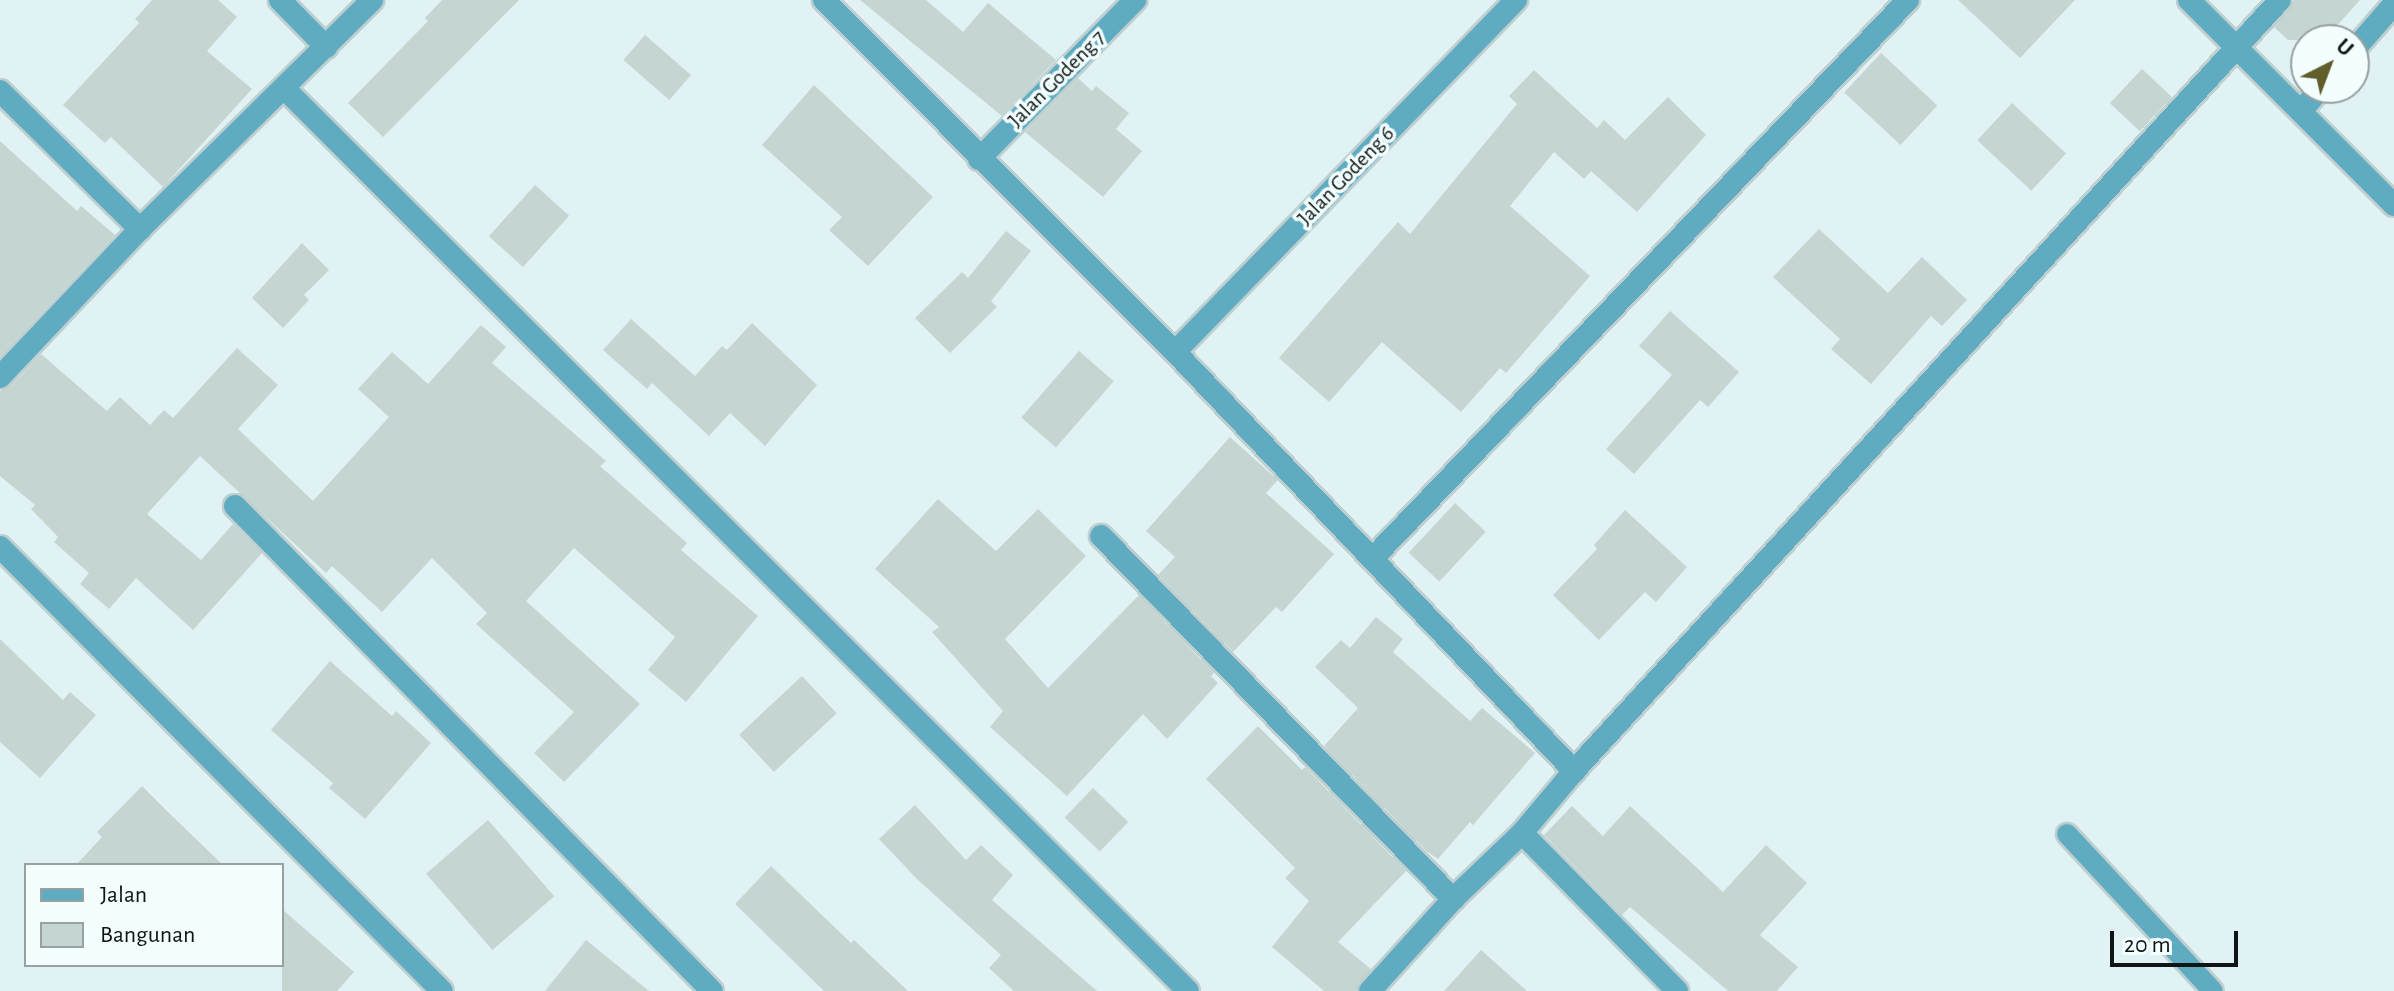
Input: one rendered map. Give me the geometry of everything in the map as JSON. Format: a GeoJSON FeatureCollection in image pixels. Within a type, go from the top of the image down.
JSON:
{"type":"FeatureCollection","features":[{"type":"Feature","properties":{"kind":"street"},"geometry":{"type":"LineString","coordinates":[[280,0],[326,47]]}},
{"type":"Feature","properties":{"kind":"street"},"geometry":{"type":"LineString","coordinates":[[0,377],[140,229],[372,0]]}},
{"type":"Feature","properties":{"kind":"street"},"geometry":{"type":"LineString","coordinates":[[824,0],[979,159],[1175,352],[1574,771]]}},
{"type":"Feature","properties":{"kind":"street","name":"Jalan Godeng 7"},"geometry":{"type":"LineString","coordinates":[[979,159],[1135,0]]}},
{"type":"Feature","properties":{"kind":"street","name":"Jalan Godeng 6"},"geometry":{"type":"LineString","coordinates":[[1175,352],[1516,0]]}},
{"type":"Feature","properties":{"kind":"street"},"geometry":{"type":"LineString","coordinates":[[1373,558],[1908,0]]}},
{"type":"Feature","properties":{"kind":"street"},"geometry":{"type":"LineString","coordinates":[[2189,0],[2394,205]]}},
{"type":"Feature","properties":{"kind":"street"},"geometry":{"type":"LineString","coordinates":[[1370,991],[1453,899],[1522,833],[1574,771],[2280,0]]}},
{"type":"Feature","properties":{"kind":"street"},"geometry":{"type":"LineString","coordinates":[[2370,32],[2394,4]]}},
{"type":"Feature","properties":{"kind":"street"},"geometry":{"type":"LineString","coordinates":[[285,89],[1188,991]]}},
{"type":"Feature","properties":{"kind":"street"},"geometry":{"type":"LineString","coordinates":[[0,91],[140,229]]}},
{"type":"Feature","properties":{"kind":"street"},"geometry":{"type":"LineString","coordinates":[[2301,111],[2307,104]]}},
{"type":"Feature","properties":{"kind":"street"},"geometry":{"type":"LineString","coordinates":[[235,506],[712,991]]}},
{"type":"Feature","properties":{"kind":"street"},"geometry":{"type":"LineString","coordinates":[[1101,536],[1453,899]]}},
{"type":"Feature","properties":{"kind":"street"},"geometry":{"type":"LineString","coordinates":[[0,547],[442,991]]}},
{"type":"Feature","properties":{"kind":"street"},"geometry":{"type":"LineString","coordinates":[[1522,833],[1677,991]]}},
{"type":"Feature","properties":{"kind":"lane"},"geometry":{"type":"LineString","coordinates":[[2067,834],[2213,991]]}},
{"type":"Feature","properties":{"kind":"building"},"geometry":{"type":"Polygon","coordinates":[[[152,0],[218,0],[237,17],[207,51],[252,89],[163,187],[111,137],[105,143],[63,105],[139,23],[135,19],[152,0]]]}},
{"type":"Feature","properties":{"kind":"building"},"geometry":{"type":"Polygon","coordinates":[[[442,0],[519,0],[383,137],[348,103],[428,21],[425,18],[442,0]]]}},
{"type":"Feature","properties":{"kind":"building"},"geometry":{"type":"Polygon","coordinates":[[[860,0],[926,0],[963,32],[988,3],[1056,60],[1002,116],[860,0]]]}},
{"type":"Feature","properties":{"kind":"building"},"geometry":{"type":"Polygon","coordinates":[[[1958,0],[2075,0],[2020,58],[1958,0]]]}},
{"type":"Feature","properties":{"kind":"building"},"geometry":{"type":"Polygon","coordinates":[[[2294,0],[2360,0],[2338,24],[2290,24],[2288,40],[2274,27],[2294,0]]]}},
{"type":"Feature","properties":{"kind":"building"},"geometry":{"type":"Polygon","coordinates":[[[645,35],[691,75],[669,100],[623,60],[645,35]]]}},
{"type":"Feature","properties":{"kind":"building"},"geometry":{"type":"Polygon","coordinates":[[[1881,53],[1937,106],[1900,145],[1844,92],[1881,53]]]}},
{"type":"Feature","properties":{"kind":"building"},"geometry":{"type":"Polygon","coordinates":[[[2142,69],[2172,97],[2140,131],[2110,103],[2142,69]]]}},
{"type":"Feature","properties":{"kind":"building"},"geometry":{"type":"Polygon","coordinates":[[[1534,70],[1597,128],[1604,120],[1625,140],[1668,97],[1706,135],[1637,212],[1591,171],[1584,179],[1554,152],[1510,206],[1590,276],[1506,373],[1500,368],[1461,412],[1382,342],[1329,402],[1279,358],[1398,222],[1410,234],[1517,104],[1509,96],[1534,70]]]}},
{"type":"Feature","properties":{"kind":"building"},"geometry":{"type":"Polygon","coordinates":[[[1078,78],[1092,91],[1096,86],[1129,113],[1116,129],[1142,151],[1103,197],[1025,132],[1078,78]]]}},
{"type":"Feature","properties":{"kind":"building"},"geometry":{"type":"Polygon","coordinates":[[[814,85],[933,197],[868,266],[829,230],[842,217],[762,145],[814,85]]]}},
{"type":"Feature","properties":{"kind":"building"},"geometry":{"type":"Polygon","coordinates":[[[2012,103],[2066,153],[2031,191],[1977,140],[2012,103]]]}},
{"type":"Feature","properties":{"kind":"building"},"geometry":{"type":"Polygon","coordinates":[[[0,141],[77,211],[81,206],[115,235],[0,357],[0,141]]]}},
{"type":"Feature","properties":{"kind":"building"},"geometry":{"type":"Polygon","coordinates":[[[535,185],[569,216],[523,267],[489,236],[535,185]]]}},
{"type":"Feature","properties":{"kind":"building"},"geometry":{"type":"Polygon","coordinates":[[[1819,229],[1888,293],[1922,257],[1967,300],[1942,326],[1931,316],[1871,384],[1831,349],[1840,339],[1773,277],[1819,229]]]}},
{"type":"Feature","properties":{"kind":"building"},"geometry":{"type":"Polygon","coordinates":[[[1006,231],[1031,251],[991,301],[997,307],[950,353],[915,318],[962,272],[968,278],[1006,231]]]}},
{"type":"Feature","properties":{"kind":"building"},"geometry":{"type":"Polygon","coordinates":[[[302,243],[329,270],[304,295],[309,300],[283,328],[252,298],[302,243]]]}},
{"type":"Feature","properties":{"kind":"building"},"geometry":{"type":"Polygon","coordinates":[[[1670,311],[1739,372],[1708,407],[1700,400],[1634,474],[1606,449],[1672,375],[1639,346],[1670,311]]]}},
{"type":"Feature","properties":{"kind":"building"},"geometry":{"type":"Polygon","coordinates":[[[631,319],[695,376],[722,346],[727,350],[752,323],[817,385],[765,446],[730,413],[709,436],[652,383],[647,389],[603,350],[631,319]]]}},
{"type":"Feature","properties":{"kind":"building"},"geometry":{"type":"Polygon","coordinates":[[[481,325],[506,347],[492,363],[606,461],[600,466],[687,543],[681,550],[758,616],[686,702],[648,670],[675,637],[574,548],[526,601],[640,704],[564,782],[534,753],[574,712],[476,624],[487,613],[432,558],[382,612],[332,566],[326,573],[200,456],[147,514],[201,560],[233,524],[262,553],[193,630],[136,578],[109,609],[80,584],[89,573],[54,542],[58,537],[31,509],[35,505],[0,476],[0,391],[10,387],[41,354],[107,411],[120,397],[150,425],[164,410],[173,418],[237,348],[278,385],[238,429],[313,501],[389,417],[358,389],[392,352],[428,384],[481,325]]]}},
{"type":"Feature","properties":{"kind":"building"},"geometry":{"type":"Polygon","coordinates":[[[1079,351],[1114,381],[1056,448],[1021,417],[1079,351]]]}},
{"type":"Feature","properties":{"kind":"building"},"geometry":{"type":"Polygon","coordinates":[[[1230,437],[1278,480],[1266,493],[1334,554],[1282,612],[1276,607],[1233,652],[1158,575],[1175,557],[1146,531],[1230,437]]]}},
{"type":"Feature","properties":{"kind":"building"},"geometry":{"type":"Polygon","coordinates":[[[938,499],[996,551],[1038,509],[1086,556],[1005,639],[1048,688],[1139,595],[1214,673],[1211,676],[1218,683],[1167,739],[1143,714],[1067,796],[990,727],[1003,711],[932,632],[939,627],[875,569],[938,499]]]}},
{"type":"Feature","properties":{"kind":"building"},"geometry":{"type":"Polygon","coordinates":[[[1455,503],[1486,532],[1439,581],[1409,553],[1455,503]]]}},
{"type":"Feature","properties":{"kind":"building"},"geometry":{"type":"Polygon","coordinates":[[[1625,510],[1687,567],[1656,602],[1645,592],[1599,640],[1553,595],[1597,549],[1594,545],[1625,510]]]}},
{"type":"Feature","properties":{"kind":"building"},"geometry":{"type":"Polygon","coordinates":[[[1376,617],[1403,639],[1393,652],[1470,721],[1482,708],[1535,753],[1473,825],[1470,822],[1438,859],[1426,851],[1324,746],[1358,708],[1315,667],[1341,640],[1350,648],[1376,617]]]}},
{"type":"Feature","properties":{"kind":"building"},"geometry":{"type":"Polygon","coordinates":[[[0,639],[63,700],[70,692],[96,715],[40,778],[0,742],[0,639]]]}},
{"type":"Feature","properties":{"kind":"building"},"geometry":{"type":"Polygon","coordinates":[[[330,661],[392,716],[396,711],[431,743],[365,819],[329,788],[333,783],[271,730],[330,661]]]}},
{"type":"Feature","properties":{"kind":"building"},"geometry":{"type":"Polygon","coordinates":[[[802,676],[837,713],[774,772],[739,735],[802,676]]]}},
{"type":"Feature","properties":{"kind":"building"},"geometry":{"type":"Polygon","coordinates":[[[1258,726],[1302,770],[1305,767],[1406,871],[1338,942],[1371,969],[1356,991],[1324,991],[1272,947],[1309,901],[1285,878],[1295,868],[1206,779],[1258,726]]]}},
{"type":"Feature","properties":{"kind":"building"},"geometry":{"type":"Polygon","coordinates":[[[142,786],[221,863],[78,863],[102,837],[97,832],[142,786]]]}},
{"type":"Feature","properties":{"kind":"building"},"geometry":{"type":"Polygon","coordinates":[[[1093,788],[1128,822],[1100,852],[1065,817],[1093,788]]]}},
{"type":"Feature","properties":{"kind":"building"},"geometry":{"type":"Polygon","coordinates":[[[915,805],[966,860],[981,845],[1013,875],[992,900],[1097,991],[1014,991],[989,968],[1001,955],[917,879],[879,839],[915,805]]]}},
{"type":"Feature","properties":{"kind":"building"},"geometry":{"type":"Polygon","coordinates":[[[1572,806],[1603,836],[1630,806],[1723,892],[1766,845],[1807,883],[1760,935],[1798,967],[1777,991],[1728,991],[1630,907],[1622,915],[1544,835],[1572,806]]]}},
{"type":"Feature","properties":{"kind":"building"},"geometry":{"type":"Polygon","coordinates":[[[488,820],[554,896],[492,950],[426,874],[488,820]]]}},
{"type":"Feature","properties":{"kind":"building"},"geometry":{"type":"Polygon","coordinates":[[[771,866],[851,943],[854,940],[908,991],[824,991],[735,904],[771,866]]]}},
{"type":"Feature","properties":{"kind":"building"},"geometry":{"type":"Polygon","coordinates":[[[284,911],[354,972],[337,991],[282,991],[284,911]]]}},
{"type":"Feature","properties":{"kind":"building"},"geometry":{"type":"Polygon","coordinates":[[[586,940],[649,991],[545,991],[586,940]]]}},
{"type":"Feature","properties":{"kind":"building"},"geometry":{"type":"Polygon","coordinates":[[[1481,950],[1527,991],[1444,991],[1481,950]]]}}]}
